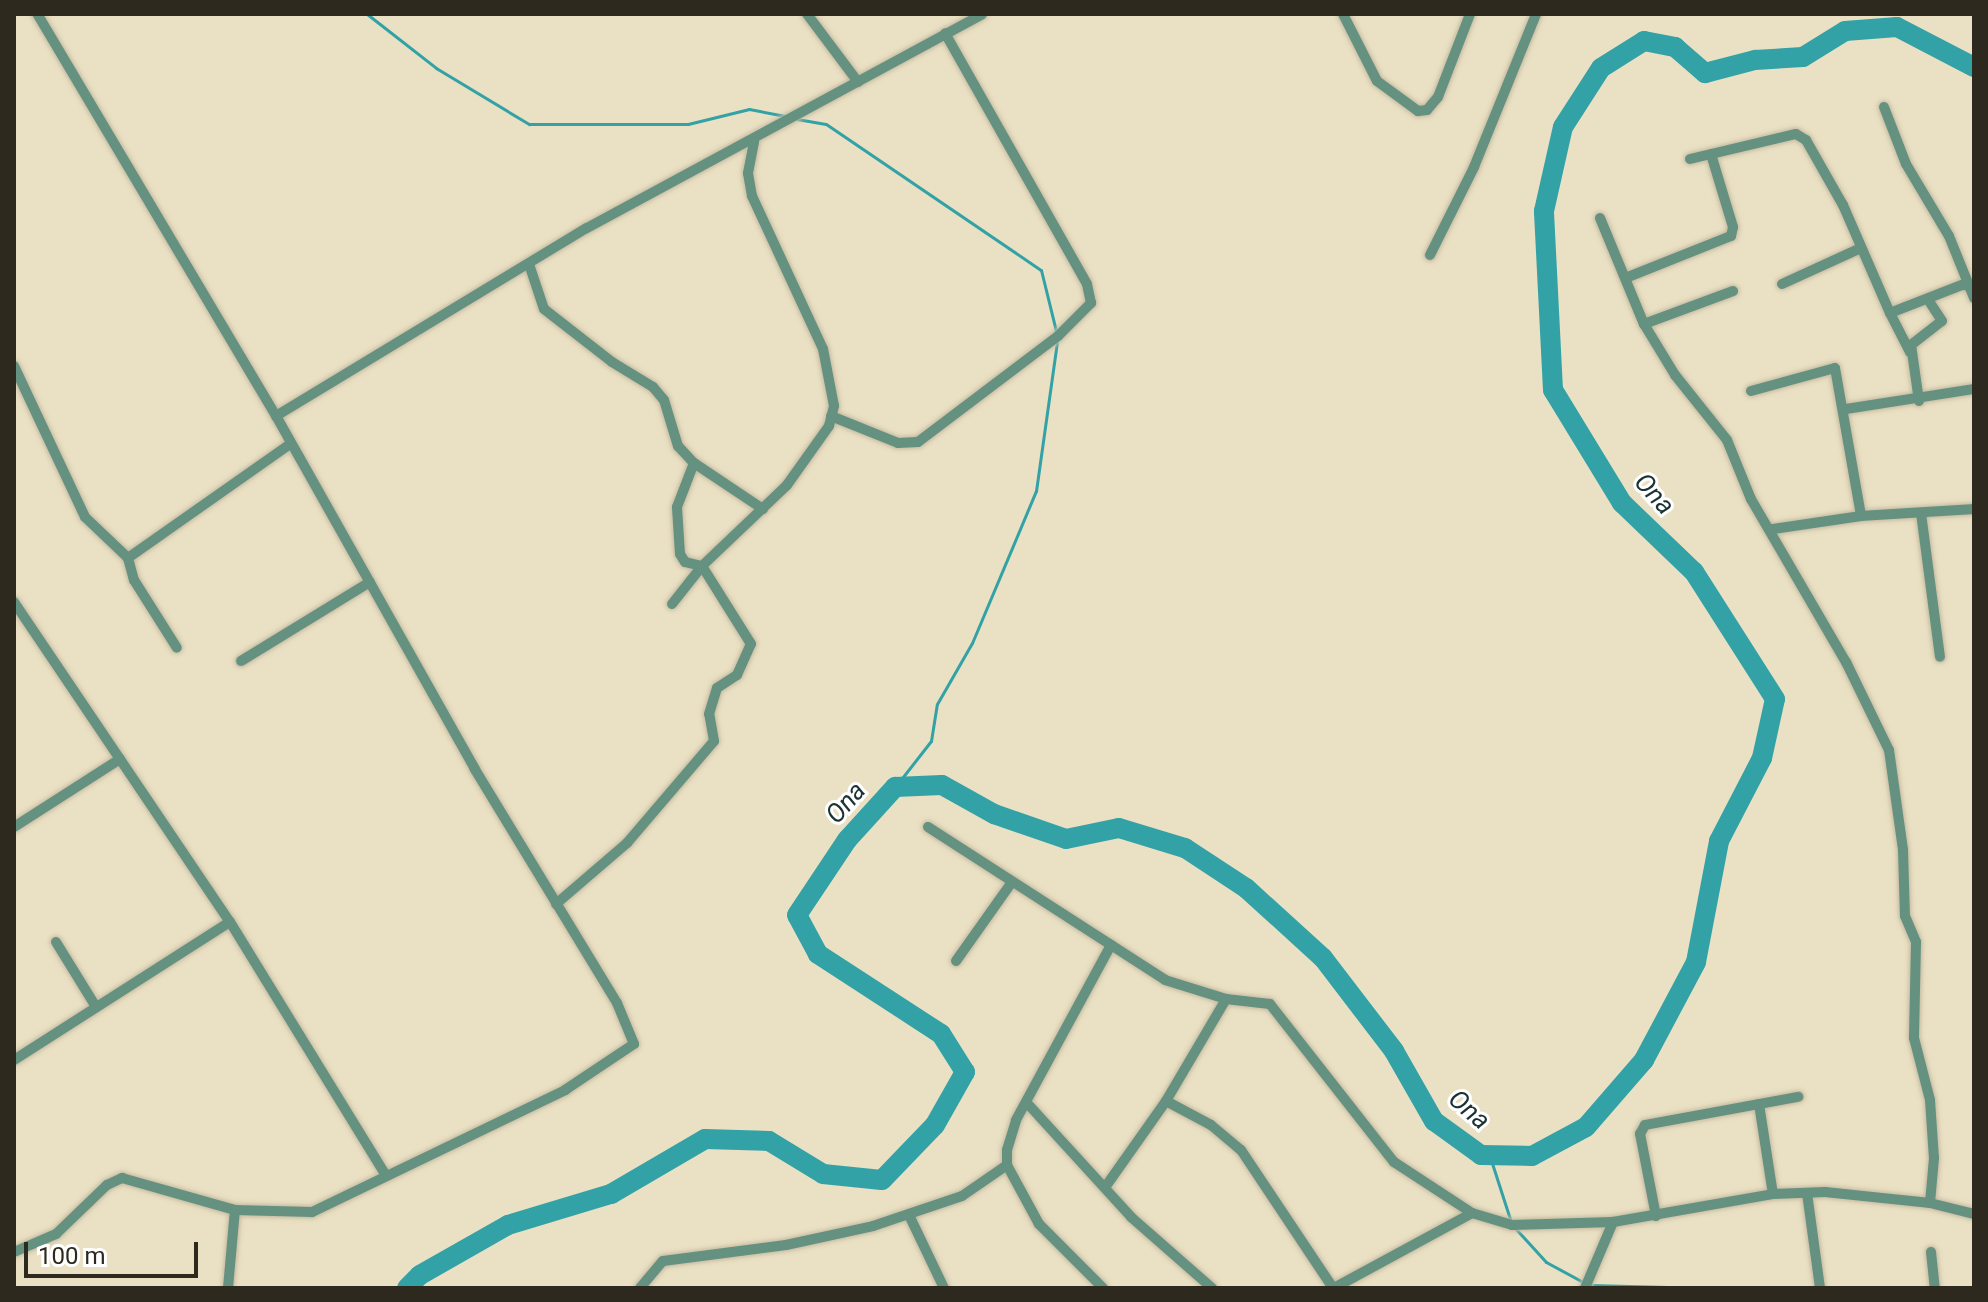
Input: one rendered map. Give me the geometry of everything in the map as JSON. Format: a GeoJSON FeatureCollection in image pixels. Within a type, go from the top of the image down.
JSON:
{"type":"FeatureCollection","features":[{"type":"Feature","properties":{"kind":"street"},"geometry":{"type":"LineString","coordinates":[[14,1252],[56,1234],[107,1185],[122,1178],[235,1210],[299,1215],[565,1090],[634,1047],[617,1003],[556,904],[276,416],[37,14]]}},
{"type":"Feature","properties":{"kind":"street"},"geometry":{"type":"LineString","coordinates":[[807,14],[858,82]]}},
{"type":"Feature","properties":{"kind":"street"},"geometry":{"type":"LineString","coordinates":[[276,416],[701,165],[754,142],[982,14]]}},
{"type":"Feature","properties":{"kind":"street"},"geometry":{"type":"LineString","coordinates":[[1343,14],[1377,81],[1418,111],[1427,110],[1438,97],[1470,14]]}},
{"type":"Feature","properties":{"kind":"street"},"geometry":{"type":"LineString","coordinates":[[1430,255],[1474,167],[1536,14]]}},
{"type":"Feature","properties":{"kind":"street"},"geometry":{"type":"LineString","coordinates":[[831,416],[898,443],[915,443],[1058,336],[1091,303],[1082,274],[945,33]]}},
{"type":"Feature","properties":{"kind":"street"},"geometry":{"type":"LineString","coordinates":[[1884,107],[1906,164],[1949,236],[1973,291]]}},
{"type":"Feature","properties":{"kind":"street"},"geometry":{"type":"LineString","coordinates":[[1690,159],[1796,134],[1806,140],[1910,352],[1919,401]]}},
{"type":"Feature","properties":{"kind":"street"},"geometry":{"type":"LineString","coordinates":[[672,604],[702,566],[763,509],[814,450],[831,416],[823,349],[752,196],[748,173],[754,142]]}},
{"type":"Feature","properties":{"kind":"street"},"geometry":{"type":"LineString","coordinates":[[1628,277],[1731,236],[1733,227],[1711,154]]}},
{"type":"Feature","properties":{"kind":"street"},"geometry":{"type":"LineString","coordinates":[[1600,218],[1628,277],[1644,324],[1675,375],[1727,440],[1751,499],[1773,529],[1889,750],[1903,850],[1905,916],[1916,942],[1914,1038],[1930,1100],[1934,1158],[1930,1203]]}},
{"type":"Feature","properties":{"kind":"street"},"geometry":{"type":"LineString","coordinates":[[1782,284],[1861,248]]}},
{"type":"Feature","properties":{"kind":"street"},"geometry":{"type":"LineString","coordinates":[[529,264],[551,316],[662,396],[678,446],[694,463],[763,509]]}},
{"type":"Feature","properties":{"kind":"street"},"geometry":{"type":"LineString","coordinates":[[1890,313],[1929,301],[1962,285],[1973,291]]}},
{"type":"Feature","properties":{"kind":"street"},"geometry":{"type":"LineString","coordinates":[[1644,324],[1733,291]]}},
{"type":"Feature","properties":{"kind":"street"},"geometry":{"type":"LineString","coordinates":[[1910,352],[1917,340],[1942,325],[1929,301]]}},
{"type":"Feature","properties":{"kind":"street"},"geometry":{"type":"LineString","coordinates":[[14,366],[85,517],[128,558],[134,580],[177,648]]}},
{"type":"Feature","properties":{"kind":"street"},"geometry":{"type":"LineString","coordinates":[[1751,391],[1835,368],[1846,409],[1861,516]]}},
{"type":"Feature","properties":{"kind":"street"},"geometry":{"type":"LineString","coordinates":[[1846,409],[1919,401],[1974,389]]}},
{"type":"Feature","properties":{"kind":"street"},"geometry":{"type":"LineString","coordinates":[[128,558],[290,444]]}},
{"type":"Feature","properties":{"kind":"street"},"geometry":{"type":"LineString","coordinates":[[556,904],[627,843],[714,741],[709,714],[717,688],[737,675],[751,644],[702,566],[685,562],[677,539],[677,507],[694,463]]}},
{"type":"Feature","properties":{"kind":"street"},"geometry":{"type":"LineString","coordinates":[[1773,529],[1861,516],[1974,509]]}},
{"type":"Feature","properties":{"kind":"street"},"geometry":{"type":"LineString","coordinates":[[1921,513],[1940,657]]}},
{"type":"Feature","properties":{"kind":"street"},"geometry":{"type":"LineString","coordinates":[[241,661],[370,582]]}},
{"type":"Feature","properties":{"kind":"street"},"geometry":{"type":"LineString","coordinates":[[14,602],[230,922],[386,1176]]}},
{"type":"Feature","properties":{"kind":"street"},"geometry":{"type":"LineString","coordinates":[[14,827],[120,759]]}},
{"type":"Feature","properties":{"kind":"street"},"geometry":{"type":"LineString","coordinates":[[928,827],[1165,980],[1226,999],[1270,1004],[1394,1162],[1472,1213],[1512,1225],[1613,1222],[1773,1194],[1807,1193],[1930,1203],[1974,1214]]}},
{"type":"Feature","properties":{"kind":"street"},"geometry":{"type":"LineString","coordinates":[[956,961],[1012,882]]}},
{"type":"Feature","properties":{"kind":"street"},"geometry":{"type":"LineString","coordinates":[[14,1060],[230,922]]}},
{"type":"Feature","properties":{"kind":"street"},"geometry":{"type":"LineString","coordinates":[[56,942],[96,1007]]}},
{"type":"Feature","properties":{"kind":"street"},"geometry":{"type":"LineString","coordinates":[[1103,1288],[1049,1238],[1007,1165],[1010,1133],[1111,945]]}},
{"type":"Feature","properties":{"kind":"street"},"geometry":{"type":"LineString","coordinates":[[1106,1186],[1166,1101],[1226,999]]}},
{"type":"Feature","properties":{"kind":"street"},"geometry":{"type":"LineString","coordinates":[[1656,1216],[1641,1129],[1798,1097]]}},
{"type":"Feature","properties":{"kind":"street"},"geometry":{"type":"LineString","coordinates":[[1166,1101],[1211,1125],[1241,1150],[1334,1288],[1472,1213]]}},
{"type":"Feature","properties":{"kind":"street"},"geometry":{"type":"LineString","coordinates":[[1027,1103],[1106,1186],[1131,1217],[1212,1288]]}},
{"type":"Feature","properties":{"kind":"street"},"geometry":{"type":"LineString","coordinates":[[1759,1104],[1773,1194]]}},
{"type":"Feature","properties":{"kind":"street"},"geometry":{"type":"LineString","coordinates":[[640,1288],[663,1261],[819,1239],[909,1215],[973,1191],[1007,1165]]}},
{"type":"Feature","properties":{"kind":"street"},"geometry":{"type":"LineString","coordinates":[[1807,1193],[1820,1288]]}},
{"type":"Feature","properties":{"kind":"street"},"geometry":{"type":"LineString","coordinates":[[228,1288],[235,1210]]}},
{"type":"Feature","properties":{"kind":"street"},"geometry":{"type":"LineString","coordinates":[[909,1215],[944,1288]]}},
{"type":"Feature","properties":{"kind":"street"},"geometry":{"type":"LineString","coordinates":[[1585,1288],[1613,1222]]}},
{"type":"Feature","properties":{"kind":"street"},"geometry":{"type":"LineString","coordinates":[[1931,1252],[1935,1288]]}},
{"type":"Feature","properties":{"kind":"waterway"},"geometry":{"type":"LineString","coordinates":[[367,14],[436,68],[529,124],[688,124],[749,109],[786,116]]}},
{"type":"Feature","properties":{"kind":"waterway","name":"Ona"},"geometry":{"type":"LineString","coordinates":[[407,1288],[420,1275],[508,1225],[611,1194],[705,1139],[769,1141],[823,1174],[882,1180],[935,1125],[965,1072],[941,1034],[818,954],[797,915],[847,840],[895,787],[942,785],[994,814],[1066,839],[1119,828],[1185,848],[1246,888],[1323,958],[1394,1051],[1434,1121],[1481,1155],[1532,1156],[1586,1127],[1644,1060],[1696,962],[1719,841],[1762,758],[1775,699],[1694,572],[1622,503],[1553,390],[1544,211],[1563,127],[1601,68],[1644,41],[1675,47],[1705,73],[1755,60],[1803,57],[1845,31],[1897,27],[1974,67]]}},
{"type":"Feature","properties":{"kind":"waterway"},"geometry":{"type":"LineString","coordinates":[[797,119],[826,124],[1041,270],[1056,331]]}},
{"type":"Feature","properties":{"kind":"waterway"},"geometry":{"type":"LineString","coordinates":[[895,787],[931,741],[937,704],[972,643],[1036,491],[1057,342]]}},
{"type":"Feature","properties":{"kind":"waterway"},"geometry":{"type":"LineString","coordinates":[[1490,1157],[1511,1222]]}},
{"type":"Feature","properties":{"kind":"waterway"},"geometry":{"type":"LineString","coordinates":[[1515,1228],[1546,1262],[1583,1282]]}},
{"type":"Feature","properties":{"kind":"waterway"},"geometry":{"type":"LineString","coordinates":[[1590,1285],[1706,1288]]}}]}
